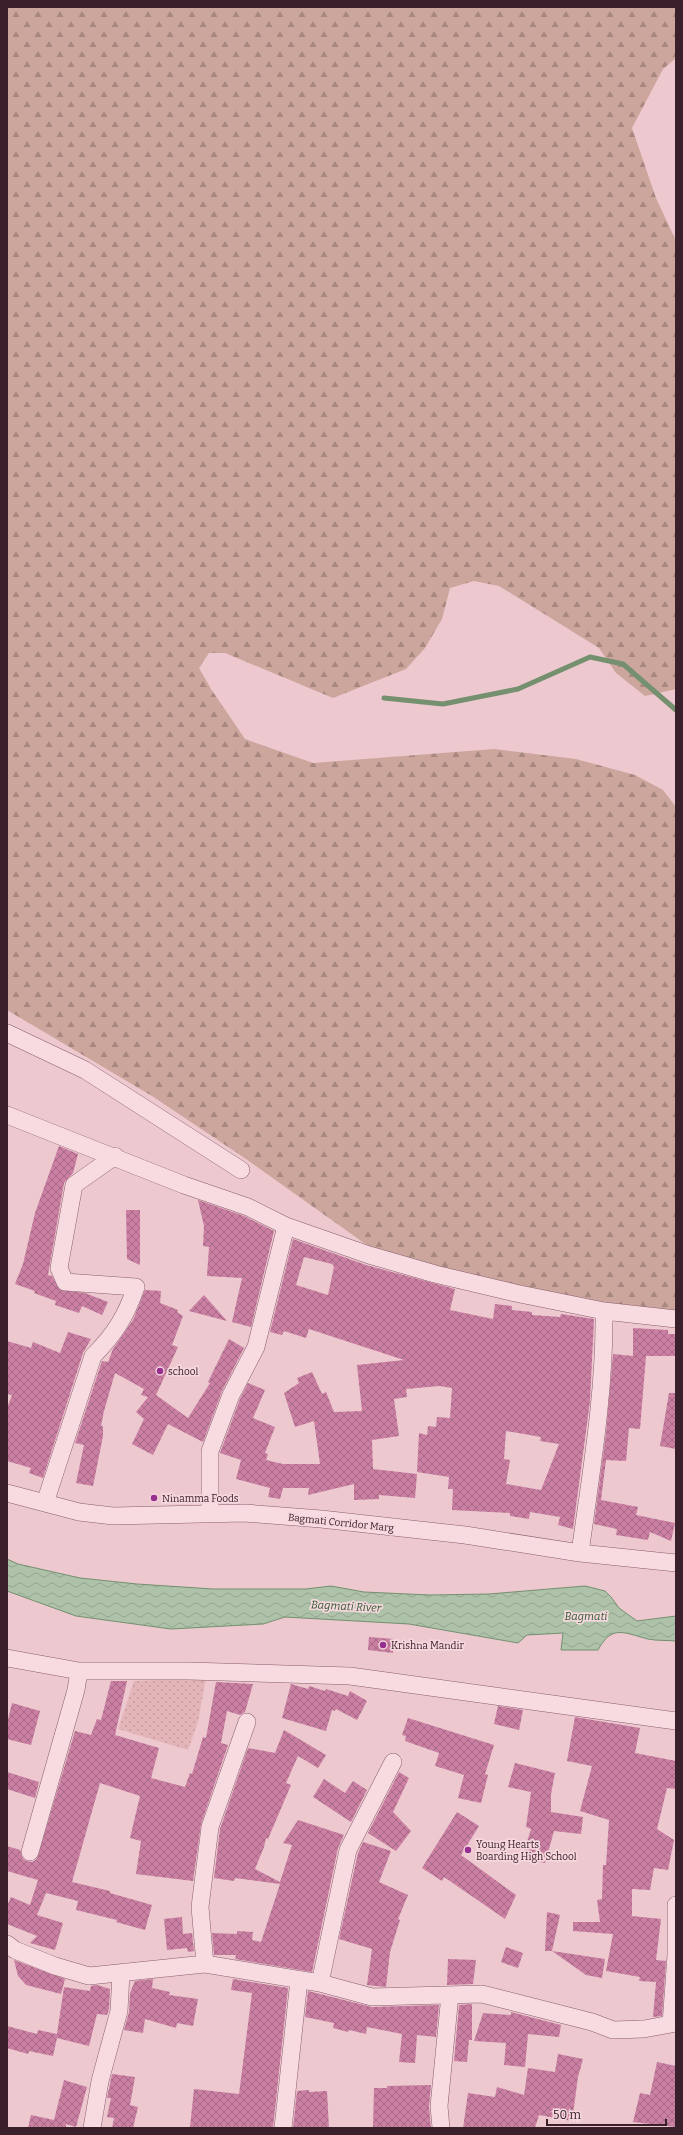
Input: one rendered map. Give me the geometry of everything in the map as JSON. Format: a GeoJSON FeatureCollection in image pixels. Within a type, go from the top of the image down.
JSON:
{"type":"FeatureCollection","features":[{"type":"Feature","properties":{"kind":"street"},"geometry":{"type":"LineString","coordinates":[[7,1033],[85,1070],[241,1170]]}},
{"type":"Feature","properties":{"kind":"street"},"geometry":{"type":"LineString","coordinates":[[7,1114],[115,1156],[184,1185],[248,1207],[286,1226],[369,1255],[435,1274],[514,1293],[604,1311],[676,1319]]}},
{"type":"Feature","properties":{"kind":"street"},"geometry":{"type":"LineString","coordinates":[[45,1503],[93,1356],[107,1342],[127,1312],[136,1287],[65,1282],[59,1268],[74,1185],[115,1156]]}},
{"type":"Feature","properties":{"kind":"street"},"geometry":{"type":"LineString","coordinates":[[210,1513],[210,1451],[231,1395],[256,1347],[286,1226]]}},
{"type":"Feature","properties":{"kind":"street"},"geometry":{"type":"LineString","coordinates":[[580,1553],[595,1442],[605,1338],[604,1311]]}},
{"type":"Feature","properties":{"kind":"street","name":"Bagmati Corridor Marg"},"geometry":{"type":"LineString","coordinates":[[7,1493],[79,1512],[113,1516],[245,1513],[464,1534],[580,1553],[676,1563]]}},
{"type":"Feature","properties":{"kind":"street"},"geometry":{"type":"LineString","coordinates":[[7,1658],[79,1671],[189,1671],[350,1676],[676,1721]]}},
{"type":"Feature","properties":{"kind":"street"},"geometry":{"type":"LineString","coordinates":[[30,1852],[79,1671]]}},
{"type":"Feature","properties":{"kind":"street"},"geometry":{"type":"LineString","coordinates":[[205,1964],[200,1907],[210,1827],[247,1722]]}},
{"type":"Feature","properties":{"kind":"street"},"geometry":{"type":"LineString","coordinates":[[320,1983],[348,1850],[393,1762]]}},
{"type":"Feature","properties":{"kind":"street"},"geometry":{"type":"LineString","coordinates":[[7,1944],[15,1950],[55,1966],[89,1976],[205,1964],[320,1983],[372,1996],[482,1994],[592,2022],[613,2030],[644,2029],[673,2024],[676,1905]]}},
{"type":"Feature","properties":{"kind":"street"},"geometry":{"type":"LineString","coordinates":[[92,2128],[100,2081],[118,2011],[121,1973]]}},
{"type":"Feature","properties":{"kind":"street"},"geometry":{"type":"LineString","coordinates":[[283,2128],[298,1980]]}},
{"type":"Feature","properties":{"kind":"street"},"geometry":{"type":"LineString","coordinates":[[441,2128],[439,2106],[450,1995]]}},
{"type":"Feature","properties":{"kind":"shaded area"},"geometry":{"type":"Polygon","coordinates":[[[206,1678],[198,1722],[188,1750],[118,1729],[134,1681],[206,1678]]]}},
{"type":"Feature","properties":{"kind":"green space"},"geometry":{"type":"Polygon","coordinates":[[[7,7],[676,7],[676,58],[663,69],[632,128],[656,198],[676,241],[676,689],[645,696],[616,673],[599,648],[499,586],[474,581],[450,588],[442,619],[425,648],[406,669],[333,698],[225,653],[209,653],[199,668],[211,689],[245,739],[313,763],[494,749],[576,759],[635,775],[663,790],[676,807],[676,1314],[605,1306],[423,1263],[371,1248],[246,1159],[152,1096],[7,1010],[7,7]]]}},
{"type":"Feature","properties":{"kind":"water","name":"Bagmati"},"geometry":{"type":"Polygon","coordinates":[[[7,1559],[18,1564],[80,1578],[137,1584],[213,1589],[306,1589],[331,1586],[364,1592],[430,1595],[489,1594],[585,1586],[605,1591],[619,1608],[637,1621],[676,1616],[676,1641],[651,1640],[619,1632],[608,1636],[598,1650],[561,1650],[563,1633],[527,1635],[518,1643],[409,1624],[285,1617],[263,1624],[171,1629],[76,1616],[7,1591],[7,1559]]]}},
{"type":"Feature","properties":{"kind":"building"},"geometry":{"type":"Polygon","coordinates":[[[59,1146],[78,1154],[73,1173],[64,1183],[48,1275],[52,1276],[60,1290],[85,1293],[108,1302],[102,1315],[82,1306],[79,1313],[55,1305],[56,1301],[15,1284],[23,1264],[35,1213],[59,1146]]]}},
{"type":"Feature","properties":{"kind":"building"},"geometry":{"type":"Polygon","coordinates":[[[198,1200],[244,1216],[274,1231],[251,1327],[232,1322],[242,1278],[207,1276],[209,1247],[203,1246],[204,1226],[198,1200]]]}},
{"type":"Feature","properties":{"kind":"building"},"geometry":{"type":"Polygon","coordinates":[[[126,1210],[140,1210],[140,1265],[127,1259],[126,1210]]]}},
{"type":"Feature","properties":{"kind":"building"},"geometry":{"type":"Polygon","coordinates":[[[293,1239],[366,1265],[455,1289],[450,1310],[493,1319],[495,1304],[512,1306],[512,1310],[532,1312],[532,1315],[560,1317],[561,1314],[594,1319],[590,1401],[573,1529],[558,1525],[560,1517],[530,1512],[529,1519],[510,1516],[510,1513],[452,1510],[453,1489],[448,1489],[449,1477],[417,1472],[419,1433],[427,1435],[428,1426],[436,1427],[437,1417],[450,1418],[452,1388],[439,1386],[406,1389],[407,1397],[394,1399],[399,1436],[372,1440],[373,1469],[417,1474],[415,1498],[379,1495],[379,1499],[354,1500],[354,1484],[308,1495],[309,1488],[283,1488],[280,1499],[268,1497],[270,1488],[236,1479],[241,1460],[220,1453],[240,1399],[248,1383],[265,1390],[253,1418],[275,1427],[265,1453],[268,1454],[266,1460],[283,1464],[320,1464],[314,1421],[295,1427],[284,1393],[299,1383],[297,1378],[312,1372],[322,1394],[326,1392],[334,1412],[362,1411],[357,1365],[404,1360],[309,1329],[306,1338],[284,1331],[282,1335],[270,1332],[293,1239]],[[304,1257],[296,1285],[328,1295],[334,1267],[332,1264],[304,1257]],[[506,1431],[504,1459],[510,1460],[506,1484],[541,1490],[559,1444],[540,1441],[541,1437],[506,1431]]]}},
{"type":"Feature","properties":{"kind":"building"},"geometry":{"type":"Polygon","coordinates":[[[145,1290],[161,1291],[160,1303],[178,1310],[177,1312],[183,1316],[172,1345],[178,1347],[156,1395],[188,1418],[210,1383],[208,1382],[229,1339],[244,1348],[222,1391],[203,1442],[168,1424],[153,1455],[132,1444],[144,1419],[136,1412],[148,1397],[141,1395],[144,1389],[115,1373],[101,1426],[103,1426],[103,1436],[93,1486],[76,1483],[84,1445],[75,1443],[102,1361],[108,1362],[113,1349],[133,1320],[145,1290]]]}},
{"type":"Feature","properties":{"kind":"building"},"geometry":{"type":"Polygon","coordinates":[[[204,1295],[227,1321],[189,1311],[204,1295]]]}},
{"type":"Feature","properties":{"kind":"building"},"geometry":{"type":"Polygon","coordinates":[[[633,1328],[668,1330],[668,1334],[676,1334],[676,1356],[646,1356],[640,1429],[629,1428],[626,1461],[606,1460],[601,1500],[638,1507],[636,1515],[675,1523],[671,1541],[650,1532],[648,1540],[616,1535],[617,1529],[594,1524],[606,1433],[613,1354],[633,1356],[633,1328]]]}},
{"type":"Feature","properties":{"kind":"building"},"geometry":{"type":"Polygon","coordinates":[[[68,1332],[91,1339],[83,1353],[43,1478],[29,1473],[31,1468],[7,1461],[7,1408],[12,1395],[7,1394],[7,1341],[31,1348],[33,1342],[60,1353],[68,1332]]]}},
{"type":"Feature","properties":{"kind":"building"},"geometry":{"type":"Polygon","coordinates":[[[669,1393],[676,1393],[676,1449],[660,1446],[669,1393]]]}},
{"type":"Feature","properties":{"kind":"building"},"geometry":{"type":"Polygon","coordinates":[[[369,1637],[394,1639],[393,1653],[368,1650],[369,1637]]]}},
{"type":"Feature","properties":{"kind":"building"},"geometry":{"type":"Polygon","coordinates":[[[111,1681],[127,1681],[115,1735],[159,1748],[151,1778],[185,1787],[190,1773],[192,1774],[203,1737],[206,1738],[216,1682],[253,1684],[245,1712],[240,1715],[227,1711],[221,1743],[228,1745],[201,1824],[193,1881],[136,1874],[141,1841],[130,1838],[140,1796],[100,1783],[72,1882],[110,1891],[110,1893],[152,1905],[145,1930],[116,1922],[117,1920],[76,1910],[78,1901],[46,1893],[37,1915],[63,1923],[55,1950],[30,1943],[37,1936],[7,1924],[7,1906],[11,1897],[30,1905],[38,1880],[7,1871],[7,1846],[20,1850],[23,1859],[27,1861],[32,1862],[37,1859],[75,1731],[91,1735],[97,1719],[101,1720],[111,1681]]]}},
{"type":"Feature","properties":{"kind":"building"},"geometry":{"type":"Polygon","coordinates":[[[291,1684],[308,1689],[309,1686],[325,1691],[326,1689],[348,1696],[350,1691],[367,1701],[357,1720],[336,1709],[335,1711],[332,1710],[326,1731],[282,1718],[291,1684]]]}},
{"type":"Feature","properties":{"kind":"building"},"geometry":{"type":"Polygon","coordinates":[[[12,1703],[40,1711],[31,1745],[7,1739],[7,1724],[12,1703]]]}},
{"type":"Feature","properties":{"kind":"building"},"geometry":{"type":"Polygon","coordinates":[[[498,1706],[523,1710],[519,1730],[494,1724],[498,1706]]]}},
{"type":"Feature","properties":{"kind":"building"},"geometry":{"type":"Polygon","coordinates":[[[575,1717],[640,1728],[635,1753],[676,1761],[676,1789],[667,1788],[657,1829],[674,1840],[668,1870],[654,1868],[650,1890],[632,1889],[632,1916],[661,1919],[656,1960],[666,1961],[662,2016],[653,2017],[656,1982],[639,1981],[640,1977],[606,1971],[613,1934],[573,1931],[573,1922],[600,1922],[597,1900],[602,1899],[603,1865],[606,1865],[609,1820],[580,1811],[592,1766],[567,1761],[575,1717]]]}},
{"type":"Feature","properties":{"kind":"building"},"geometry":{"type":"Polygon","coordinates":[[[408,1718],[494,1745],[485,1774],[488,1775],[481,1803],[458,1798],[464,1775],[435,1766],[439,1753],[405,1741],[406,1736],[402,1735],[408,1718]]]}},
{"type":"Feature","properties":{"kind":"building"},"geometry":{"type":"Polygon","coordinates":[[[284,1730],[326,1755],[318,1768],[298,1756],[286,1783],[291,1785],[268,1839],[266,1838],[255,1869],[280,1882],[292,1845],[283,1843],[298,1820],[344,1835],[338,1848],[312,1972],[235,1959],[236,1955],[214,1955],[212,1933],[237,1934],[237,1931],[253,1932],[252,1940],[261,1942],[280,1884],[235,1878],[234,1881],[214,1878],[220,1829],[248,1748],[275,1753],[284,1730]]]}},
{"type":"Feature","properties":{"kind":"building"},"geometry":{"type":"Polygon","coordinates":[[[515,1763],[555,1773],[551,1794],[551,1812],[583,1817],[581,1834],[554,1831],[545,1863],[522,1858],[531,1829],[526,1827],[531,1792],[508,1787],[515,1763]]]}},
{"type":"Feature","properties":{"kind":"building"},"geometry":{"type":"Polygon","coordinates":[[[7,1772],[39,1782],[35,1798],[7,1789],[7,1772]]]}},
{"type":"Feature","properties":{"kind":"building"},"geometry":{"type":"Polygon","coordinates":[[[399,1772],[409,1778],[393,1812],[411,1831],[396,1851],[368,1833],[399,1772]]]}},
{"type":"Feature","properties":{"kind":"building"},"geometry":{"type":"Polygon","coordinates":[[[324,1779],[345,1793],[353,1781],[367,1790],[351,1822],[313,1797],[324,1779]]]}},
{"type":"Feature","properties":{"kind":"building"},"geometry":{"type":"Polygon","coordinates":[[[457,1812],[479,1826],[461,1855],[516,1895],[505,1919],[444,1877],[442,1881],[422,1868],[457,1812]]]}},
{"type":"Feature","properties":{"kind":"building"},"geometry":{"type":"Polygon","coordinates":[[[363,1842],[391,1851],[379,1882],[408,1895],[398,1919],[400,1920],[390,1952],[386,1987],[367,1985],[372,1949],[339,1939],[358,1853],[363,1842]]]}},
{"type":"Feature","properties":{"kind":"building"},"geometry":{"type":"Polygon","coordinates":[[[547,1912],[560,1915],[552,1951],[545,1951],[547,1912]]]}},
{"type":"Feature","properties":{"kind":"building"},"geometry":{"type":"Polygon","coordinates":[[[182,1917],[183,1934],[192,1933],[194,1951],[188,1952],[187,1948],[167,1950],[164,1919],[182,1917]]]}},
{"type":"Feature","properties":{"kind":"building"},"geometry":{"type":"Polygon","coordinates":[[[506,1947],[523,1953],[518,1968],[501,1962],[506,1947]]]}},
{"type":"Feature","properties":{"kind":"building"},"geometry":{"type":"Polygon","coordinates":[[[552,1951],[605,1959],[602,1978],[586,1975],[552,1951]]]}},
{"type":"Feature","properties":{"kind":"building"},"geometry":{"type":"Polygon","coordinates":[[[448,1959],[476,1960],[473,1984],[447,1985],[448,1959]]]}},
{"type":"Feature","properties":{"kind":"building"},"geometry":{"type":"Polygon","coordinates":[[[14,1960],[65,1979],[61,1994],[26,1985],[18,1976],[14,1960]]]}},
{"type":"Feature","properties":{"kind":"building"},"geometry":{"type":"Polygon","coordinates":[[[153,1979],[152,1988],[170,1992],[169,1995],[198,1999],[193,2026],[177,2023],[176,2028],[145,2019],[143,2033],[124,2030],[129,2012],[130,1993],[135,1981],[153,1979]]]}},
{"type":"Feature","properties":{"kind":"building"},"geometry":{"type":"Polygon","coordinates":[[[233,1979],[288,1988],[273,2128],[190,2127],[194,2089],[239,2094],[252,1993],[231,1990],[233,1979]]]}},
{"type":"Feature","properties":{"kind":"building"},"geometry":{"type":"Polygon","coordinates":[[[97,1985],[110,1989],[109,2009],[107,2015],[97,2014],[89,2046],[57,2038],[53,2056],[29,2051],[28,2054],[7,2048],[7,2026],[37,2034],[38,2030],[57,2034],[64,1987],[90,1991],[91,1986],[97,1985]]]}},
{"type":"Feature","properties":{"kind":"building"},"geometry":{"type":"Polygon","coordinates":[[[308,1991],[372,2007],[439,2005],[436,2037],[417,2035],[415,2063],[399,2062],[402,2034],[367,2027],[366,2034],[349,2030],[348,2032],[333,2028],[334,2023],[305,2017],[308,1991]]]}},
{"type":"Feature","properties":{"kind":"building"},"geometry":{"type":"Polygon","coordinates":[[[472,2004],[472,2040],[469,2040],[467,2062],[454,2061],[459,2005],[472,2004]]]}},
{"type":"Feature","properties":{"kind":"building"},"geometry":{"type":"Polygon","coordinates":[[[511,2012],[561,2025],[559,2037],[528,2034],[525,2067],[504,2065],[506,2043],[474,2041],[483,2013],[511,2015],[511,2012]]]}},
{"type":"Feature","properties":{"kind":"building"},"geometry":{"type":"Polygon","coordinates":[[[558,2054],[583,2059],[578,2077],[572,2121],[539,2115],[535,2128],[463,2128],[468,2093],[495,2097],[497,2087],[524,2095],[528,2068],[555,2072],[558,2054]]]}},
{"type":"Feature","properties":{"kind":"building"},"geometry":{"type":"Polygon","coordinates":[[[657,2062],[676,2066],[676,2127],[633,2122],[640,2093],[650,2095],[657,2062]]]}},
{"type":"Feature","properties":{"kind":"building"},"geometry":{"type":"Polygon","coordinates":[[[112,2074],[135,2077],[130,2105],[138,2107],[133,2128],[112,2128],[114,2118],[107,2117],[111,2098],[107,2098],[112,2074]]]}},
{"type":"Feature","properties":{"kind":"building"},"geometry":{"type":"Polygon","coordinates":[[[64,2080],[87,2087],[76,2127],[66,2124],[66,2128],[28,2128],[31,2115],[54,2120],[64,2080]]]}},
{"type":"Feature","properties":{"kind":"building"},"geometry":{"type":"Polygon","coordinates":[[[431,2085],[429,2107],[431,2128],[373,2128],[374,2088],[387,2088],[387,2086],[431,2085]]]}},
{"type":"Feature","properties":{"kind":"building"},"geometry":{"type":"Polygon","coordinates":[[[309,2090],[309,2092],[327,2091],[329,2128],[293,2128],[297,2091],[309,2090]]]}},
{"type":"Feature","properties":{"kind":"waterway"},"geometry":{"type":"LineString","coordinates":[[384,698],[443,704],[518,689],[590,657],[623,664],[676,710]]}},
{"type":"Feature","properties":{"kind":"place","name":"school"},"geometry":{"type":"Point","coordinates":[160,1371]}},
{"type":"Feature","properties":{"kind":"place","name":"Ninamma Foods"},"geometry":{"type":"Point","coordinates":[154,1498]}},
{"type":"Feature","properties":{"kind":"place","name":"Krishna Mandir"},"geometry":{"type":"Point","coordinates":[383,1645]}},
{"type":"Feature","properties":{"kind":"place","name":"Young Hearts Boarding High School"},"geometry":{"type":"Point","coordinates":[468,1850]}},
{"type":"Feature","properties":{"kind":"water label","name":"Bagmati River"},"geometry":{"type":"Point","coordinates":[346,1606]}}]}
